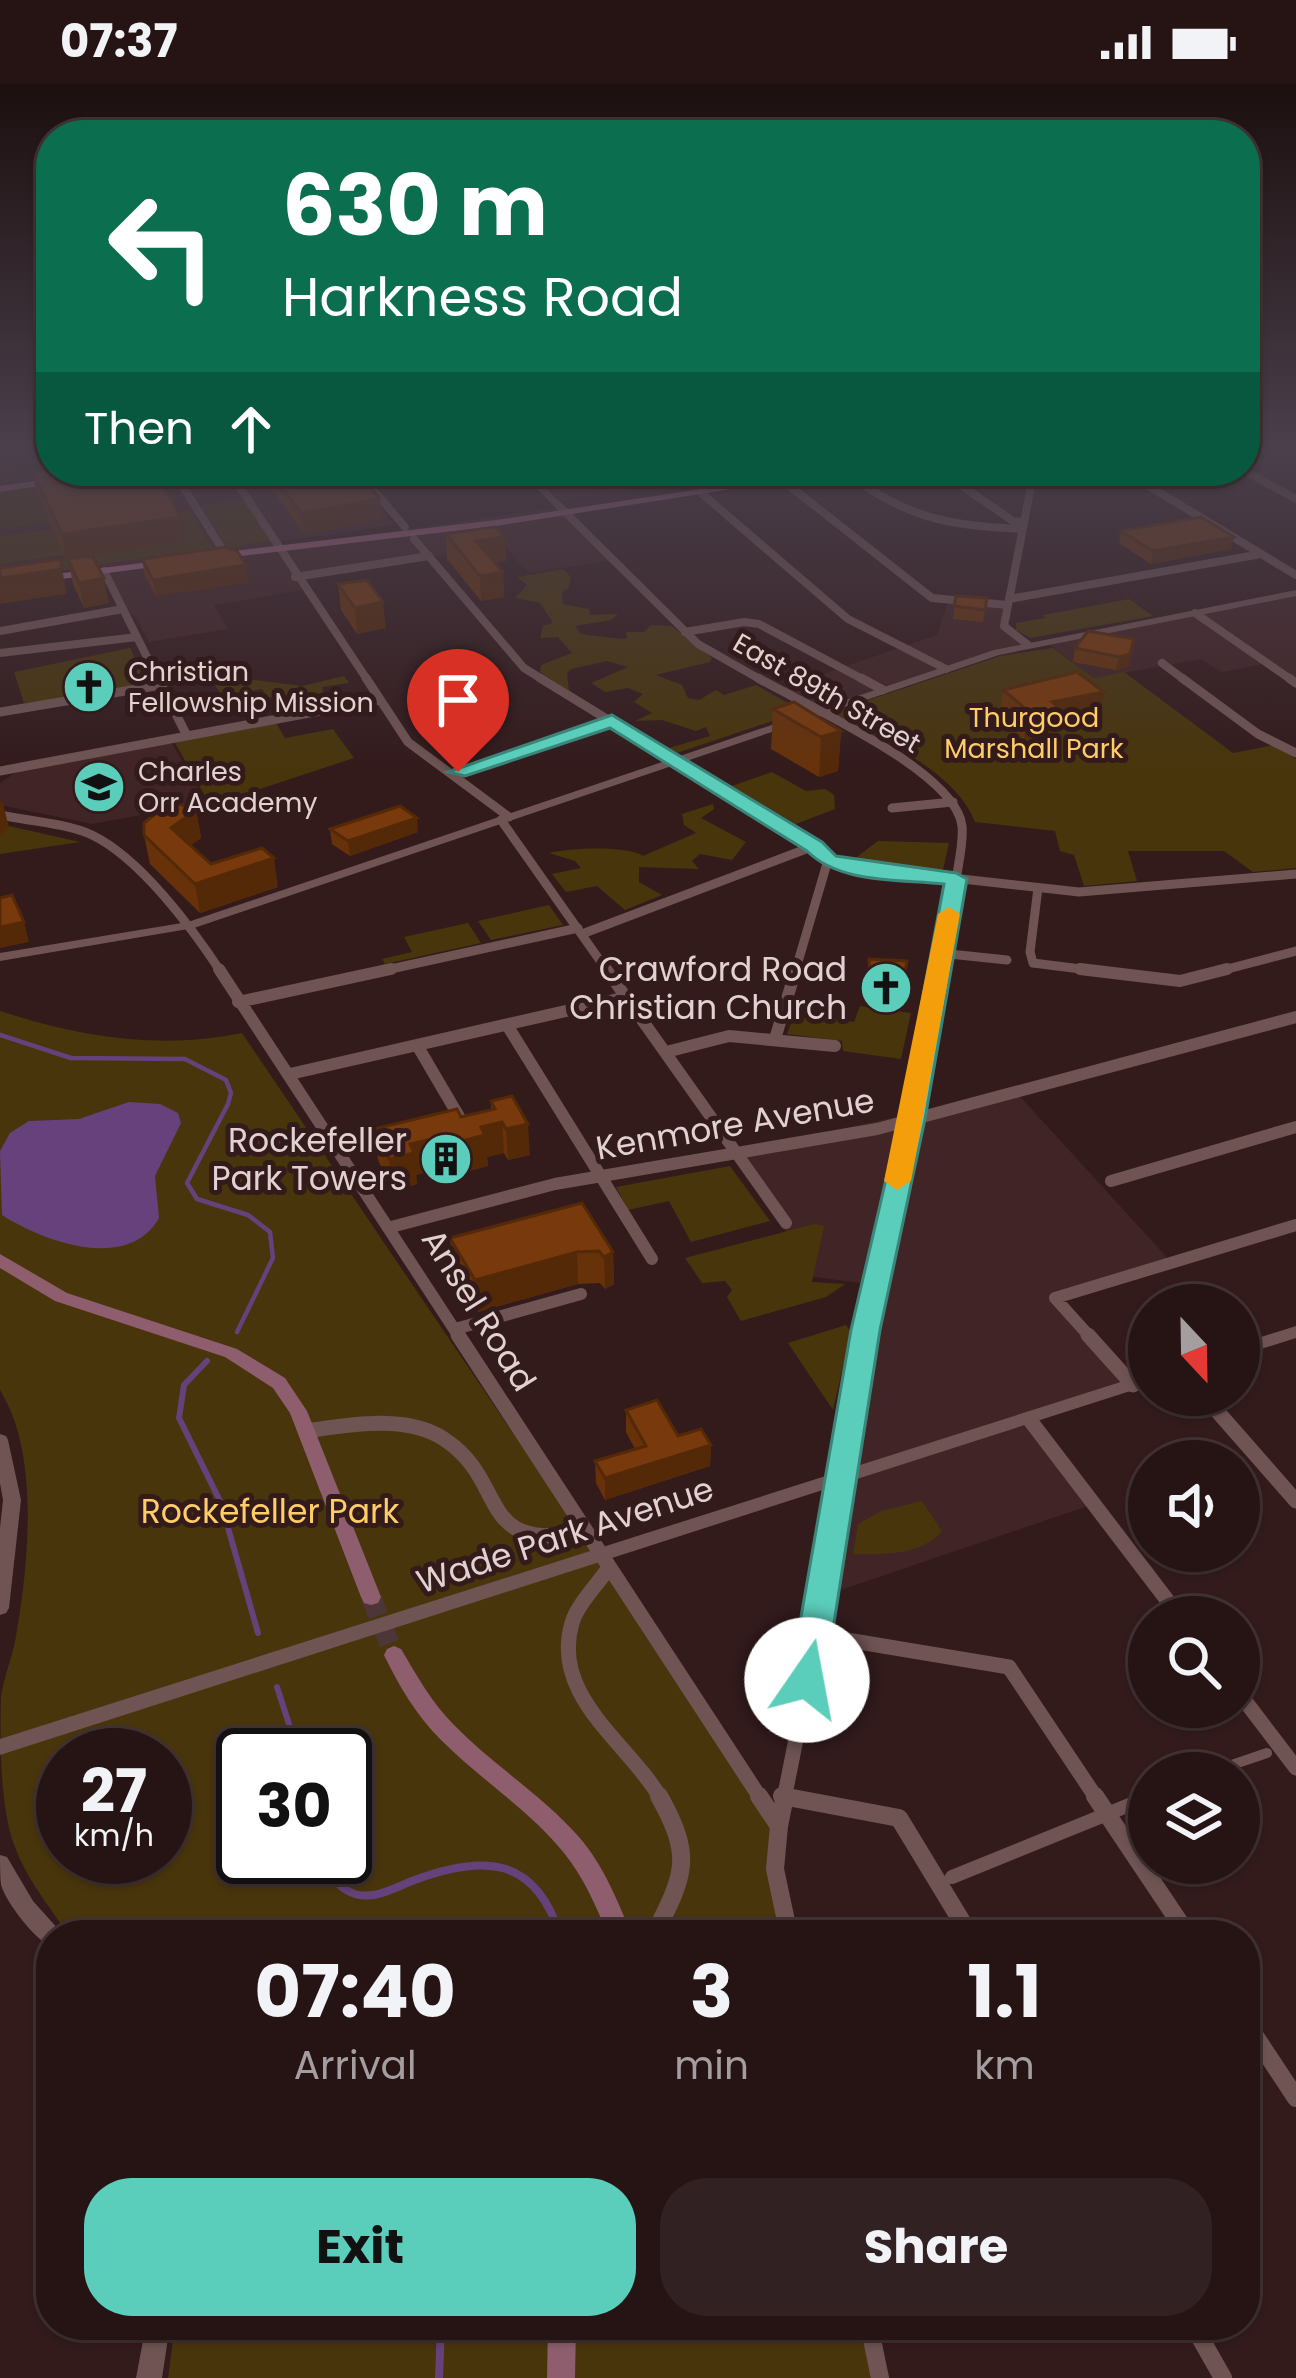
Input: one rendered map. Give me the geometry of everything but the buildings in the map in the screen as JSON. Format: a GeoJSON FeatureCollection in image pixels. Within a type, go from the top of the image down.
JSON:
{"type":"FeatureCollection","features":[{"type":"Feature","properties":{"kind":"main road"},"geometry":{"type":"LineString","coordinates":[[195,559],[218,556]]}},
{"type":"Feature","properties":{"kind":"main road"},"geometry":{"type":"LineString","coordinates":[[0,584],[175,562]]}},
{"type":"Feature","properties":{"kind":"main road"},"geometry":{"type":"LineString","coordinates":[[0,1260],[61,1297],[231,1353],[279,1383],[306,1431],[370,1597]]}},
{"type":"Feature","properties":{"kind":"main road"},"geometry":{"type":"LineString","coordinates":[[394,1655],[434,1723],[538,1805],[578,1848],[614,1920]]}},
{"type":"Feature","properties":{"kind":"main road"},"geometry":{"type":"LineString","coordinates":[[561,2378],[562,2340]]}},
{"type":"Feature","properties":{"kind":"street"},"geometry":{"type":"LineString","coordinates":[[282,556],[407,742],[505,819],[786,1223]]}},
{"type":"Feature","properties":{"kind":"street"},"geometry":{"type":"LineString","coordinates":[[296,577],[429,556]]}},
{"type":"Feature","properties":{"kind":"street"},"geometry":{"type":"LineString","coordinates":[[429,556],[517,662],[814,846],[828,860],[845,866],[1079,892],[1296,874]]}},
{"type":"Feature","properties":{"kind":"street","name":"East 89th Street"},"geometry":{"type":"LineString","coordinates":[[609,556],[685,632],[919,770],[953,802]]}},
{"type":"Feature","properties":{"kind":"street"},"geometry":{"type":"LineString","coordinates":[[775,556],[848,619],[946,669]]}},
{"type":"Feature","properties":{"kind":"street"},"geometry":{"type":"LineString","coordinates":[[879,556],[932,598],[1008,602],[1250,556]]}},
{"type":"Feature","properties":{"kind":"street"},"geometry":{"type":"LineString","coordinates":[[1017,556],[1006,629],[1028,645]]}},
{"type":"Feature","properties":{"kind":"street"},"geometry":{"type":"LineString","coordinates":[[1264,556],[1296,575]]}},
{"type":"Feature","properties":{"kind":"street"},"geometry":{"type":"LineString","coordinates":[[104,571],[186,734]]}},
{"type":"Feature","properties":{"kind":"street"},"geometry":{"type":"LineString","coordinates":[[0,957],[190,925],[1028,645],[1296,593]]}},
{"type":"Feature","properties":{"kind":"street"},"geometry":{"type":"LineString","coordinates":[[0,632],[123,609]]}},
{"type":"Feature","properties":{"kind":"street"},"geometry":{"type":"LineString","coordinates":[[1196,613],[1296,683]]}},
{"type":"Feature","properties":{"kind":"street"},"geometry":{"type":"LineString","coordinates":[[685,632],[759,624],[883,690]]}},
{"type":"Feature","properties":{"kind":"street"},"geometry":{"type":"LineString","coordinates":[[0,653],[136,637]]}},
{"type":"Feature","properties":{"kind":"street"},"geometry":{"type":"LineString","coordinates":[[1162,664],[1258,734],[1296,753]]}},
{"type":"Feature","properties":{"kind":"street"},"geometry":{"type":"LineString","coordinates":[[0,712],[161,685]]}},
{"type":"Feature","properties":{"kind":"street"},"geometry":{"type":"LineString","coordinates":[[0,771],[379,700]]}},
{"type":"Feature","properties":{"kind":"street"},"geometry":{"type":"LineString","coordinates":[[451,775],[612,721]]}},
{"type":"Feature","properties":{"kind":"street"},"geometry":{"type":"LineString","coordinates":[[786,1920],[775,1869],[782,1796],[817,1635],[866,1330],[912,1119],[963,832],[953,802],[892,808]]}},
{"type":"Feature","properties":{"kind":"street","name":"Ansel Road"},"geometry":{"type":"LineString","coordinates":[[0,815],[92,835],[119,854],[190,925],[392,1227],[604,1563],[779,1826]]}},
{"type":"Feature","properties":{"kind":"street"},"geometry":{"type":"LineString","coordinates":[[238,1002],[580,931],[814,846]]}},
{"type":"Feature","properties":{"kind":"street"},"geometry":{"type":"LineString","coordinates":[[775,1039],[828,860]]}},
{"type":"Feature","properties":{"kind":"street"},"geometry":{"type":"LineString","coordinates":[[1039,888],[1030,952],[1034,963],[1180,981],[1296,952]]}},
{"type":"Feature","properties":{"kind":"street"},"geometry":{"type":"LineString","coordinates":[[940,953],[1007,960]]}},
{"type":"Feature","properties":{"kind":"street"},"geometry":{"type":"LineString","coordinates":[[290,1074],[627,997]]}},
{"type":"Feature","properties":{"kind":"street","name":"Kenmore Avenue"},"geometry":{"type":"LineString","coordinates":[[392,1227],[599,1176],[912,1119],[1296,1017]]}},
{"type":"Feature","properties":{"kind":"street"},"geometry":{"type":"LineString","coordinates":[[507,1025],[652,1259]]}},
{"type":"Feature","properties":{"kind":"street"},"geometry":{"type":"LineString","coordinates":[[666,1052],[729,1036],[835,1046]]}},
{"type":"Feature","properties":{"kind":"street"},"geometry":{"type":"LineString","coordinates":[[417,1045],[465,1126]]}},
{"type":"Feature","properties":{"kind":"street"},"geometry":{"type":"LineString","coordinates":[[1111,1181],[1296,1127]]}},
{"type":"Feature","properties":{"kind":"street"},"geometry":{"type":"LineString","coordinates":[[1128,1369],[1055,1298],[1293,1230]]}},
{"type":"Feature","properties":{"kind":"street"},"geometry":{"type":"LineString","coordinates":[[455,1329],[581,1294]]}},
{"type":"Feature","properties":{"kind":"street"},"geometry":{"type":"LineString","coordinates":[[1260,1343],[1296,1332]]}},
{"type":"Feature","properties":{"kind":"street","name":"Wade Park Avenue"},"geometry":{"type":"LineString","coordinates":[[0,1747],[604,1563],[843,1477],[1128,1386]]}},
{"type":"Feature","properties":{"kind":"street"},"geometry":{"type":"LineString","coordinates":[[1221,1416],[1296,1502]]}},
{"type":"Feature","properties":{"kind":"street"},"geometry":{"type":"LineString","coordinates":[[1028,1419],[1164,1596]]}},
{"type":"Feature","properties":{"kind":"street"},"geometry":{"type":"LineString","coordinates":[[306,1431],[382,1425],[433,1433],[456,1448],[491,1506],[511,1525],[546,1539],[584,1532]]}},
{"type":"Feature","properties":{"kind":"street"},"geometry":{"type":"LineString","coordinates":[[0,1440],[12,1500],[0,1608]]}},
{"type":"Feature","properties":{"kind":"street"},"geometry":{"type":"LineString","coordinates":[[604,1563],[577,1610],[570,1672],[585,1710],[640,1767],[682,1835],[675,1896],[662,1920]]}},
{"type":"Feature","properties":{"kind":"street"},"geometry":{"type":"LineString","coordinates":[[817,1635],[1009,1667],[1178,1920]]}},
{"type":"Feature","properties":{"kind":"street"},"geometry":{"type":"LineString","coordinates":[[1260,1722],[1296,1768]]}},
{"type":"Feature","properties":{"kind":"street"},"geometry":{"type":"LineString","coordinates":[[782,1796],[899,1818],[961,1920]]}},
{"type":"Feature","properties":{"kind":"street"},"geometry":{"type":"LineString","coordinates":[[952,1877],[1128,1806]]}},
{"type":"Feature","properties":{"kind":"street"},"geometry":{"type":"LineString","coordinates":[[0,1864],[36,1920]]}},
{"type":"Feature","properties":{"kind":"street"},"geometry":{"type":"LineString","coordinates":[[1260,2044],[1296,2098]]}},
{"type":"Feature","properties":{"kind":"street"},"geometry":{"type":"LineString","coordinates":[[149,2378],[155,2340]]}},
{"type":"Feature","properties":{"kind":"street"},"geometry":{"type":"LineString","coordinates":[[872,2340],[880,2378]]}},
{"type":"Feature","properties":{"kind":"street"},"geometry":{"type":"LineString","coordinates":[[1201,2340],[1223,2378]]}},
{"type":"Feature","properties":{"kind":"shaded area"},"geometry":{"type":"Polygon","coordinates":[[[0,556],[438,556],[297,577],[304,590],[214,605],[228,629],[149,642],[136,617],[123,609],[101,566],[0,579],[0,556]]]}},
{"type":"Feature","properties":{"kind":"shaded area"},"geometry":{"type":"Polygon","coordinates":[[[514,556],[609,556],[613,560],[529,573],[514,556]]]}},
{"type":"Feature","properties":{"kind":"shaded area"},"geometry":{"type":"Polygon","coordinates":[[[1296,593],[1296,676],[1288,678],[1268,663],[1222,672],[1201,659],[1094,678],[1045,641],[1296,593]]]}},
{"type":"Feature","properties":{"kind":"shaded area"},"geometry":{"type":"Polygon","coordinates":[[[949,600],[1008,605],[1004,626],[1028,645],[819,712],[779,689],[937,635],[949,600]]]}},
{"type":"Feature","properties":{"kind":"shaded area","name":"Charles Orr Academy"},"geometry":{"type":"Polygon","coordinates":[[[171,742],[201,792],[185,807],[92,824],[0,805],[0,783],[16,772],[171,742]]]}},
{"type":"Feature","properties":{"kind":"shaded area"},"geometry":{"type":"Polygon","coordinates":[[[1015,1091],[1172,1263],[1056,1299],[1128,1379],[1128,1387],[1029,1419],[1094,1504],[823,1596],[875,1285],[778,1272],[786,1223],[736,1152],[1015,1091]]]}},
{"type":"Feature","properties":{"kind":"shaded area"},"geometry":{"type":"Polygon","coordinates":[[[129,1102],[160,1104],[178,1113],[181,1123],[155,1176],[159,1218],[145,1235],[127,1244],[84,1247],[39,1234],[2,1215],[0,1151],[10,1133],[29,1121],[79,1119],[129,1102]]]}},
{"type":"Feature","properties":{"kind":"green space"},"geometry":{"type":"Polygon","coordinates":[[[0,556],[57,556],[0,564],[0,556]]]}},
{"type":"Feature","properties":{"kind":"green space"},"geometry":{"type":"Polygon","coordinates":[[[85,556],[161,556],[0,578],[0,569],[85,556]]]}},
{"type":"Feature","properties":{"kind":"green space"},"geometry":{"type":"Polygon","coordinates":[[[563,569],[571,577],[569,588],[562,592],[563,604],[589,609],[590,615],[618,614],[611,620],[575,626],[581,634],[621,639],[627,638],[626,632],[644,632],[651,625],[672,626],[712,658],[656,675],[682,685],[688,698],[699,700],[716,690],[724,695],[756,685],[802,711],[677,753],[669,748],[710,736],[706,727],[696,731],[662,720],[635,721],[652,713],[634,702],[643,694],[628,688],[605,692],[591,683],[628,667],[607,661],[571,669],[567,673],[569,691],[540,672],[541,665],[572,653],[558,637],[540,638],[543,626],[553,623],[540,603],[515,598],[527,585],[517,577],[563,569]]]}},
{"type":"Feature","properties":{"kind":"green space"},"geometry":{"type":"Polygon","coordinates":[[[1129,599],[1153,616],[1030,638],[1016,630],[1016,623],[1045,618],[1043,615],[1129,599]]]}},
{"type":"Feature","properties":{"kind":"green space"},"geometry":{"type":"Polygon","coordinates":[[[130,648],[147,683],[98,692],[93,681],[70,684],[75,697],[24,703],[14,672],[130,648]]]}},
{"type":"Feature","properties":{"kind":"green space","name":"Thurgood Marshall Park"},"geometry":{"type":"Polygon","coordinates":[[[1053,648],[1094,678],[1124,672],[1233,753],[1275,745],[1296,759],[1296,868],[1253,872],[1224,851],[1128,851],[1137,881],[1084,886],[1074,855],[1060,851],[1055,831],[975,822],[965,803],[934,772],[833,712],[1000,656],[1053,648]]]}},
{"type":"Feature","properties":{"kind":"green space"},"geometry":{"type":"Polygon","coordinates":[[[344,676],[349,683],[322,687],[327,702],[311,706],[304,699],[267,697],[262,689],[222,696],[215,685],[238,678],[302,686],[344,676]]]}},
{"type":"Feature","properties":{"kind":"green space"},"geometry":{"type":"Polygon","coordinates":[[[276,723],[285,738],[333,729],[354,758],[230,799],[205,796],[174,741],[276,723]]]}},
{"type":"Feature","properties":{"kind":"green space"},"geometry":{"type":"Polygon","coordinates":[[[772,772],[806,791],[825,789],[834,795],[835,809],[796,824],[732,786],[772,772]]]}},
{"type":"Feature","properties":{"kind":"green space"},"geometry":{"type":"Polygon","coordinates":[[[713,804],[714,809],[701,818],[746,842],[732,860],[700,854],[692,861],[699,869],[639,867],[639,882],[662,895],[625,910],[597,886],[566,892],[552,874],[581,868],[575,861],[549,853],[612,849],[643,856],[696,833],[684,825],[682,814],[713,804]]]}},
{"type":"Feature","properties":{"kind":"green space"},"geometry":{"type":"Polygon","coordinates":[[[0,824],[80,842],[0,854],[0,824]]]}},
{"type":"Feature","properties":{"kind":"green space"},"geometry":{"type":"Polygon","coordinates":[[[878,841],[949,843],[942,874],[849,863],[878,841]]]}},
{"type":"Feature","properties":{"kind":"green space"},"geometry":{"type":"Polygon","coordinates":[[[549,905],[563,925],[491,940],[478,921],[549,905]]]}},
{"type":"Feature","properties":{"kind":"green space"},"geometry":{"type":"Polygon","coordinates":[[[468,923],[481,943],[385,964],[382,959],[412,952],[404,937],[468,923]]]}},
{"type":"Feature","properties":{"kind":"green space"},"geometry":{"type":"Polygon","coordinates":[[[860,1006],[911,1013],[901,1059],[843,1051],[842,1041],[787,1034],[795,1013],[854,1022],[860,1006]]]}},
{"type":"Feature","properties":{"kind":"green space","name":"Rockefeller Park"},"geometry":{"type":"Polygon","coordinates":[[[0,1011],[120,1038],[180,1040],[242,1033],[779,1826],[788,1920],[59,1920],[35,1886],[21,1860],[4,1800],[1,1696],[15,1642],[27,1548],[21,1447],[0,1390],[0,1011]]]}},
{"type":"Feature","properties":{"kind":"green space"},"geometry":{"type":"Polygon","coordinates":[[[730,1166],[770,1221],[691,1242],[669,1201],[628,1210],[616,1187],[730,1166]]]}},
{"type":"Feature","properties":{"kind":"green space"},"geometry":{"type":"Polygon","coordinates":[[[814,1224],[824,1226],[812,1282],[845,1284],[826,1297],[741,1321],[727,1297],[732,1290],[725,1281],[702,1283],[685,1258],[814,1224]]]}},
{"type":"Feature","properties":{"kind":"green space"},"geometry":{"type":"Polygon","coordinates":[[[846,1325],[851,1332],[833,1410],[788,1343],[846,1325]]]}},
{"type":"Feature","properties":{"kind":"green space"},"geometry":{"type":"Polygon","coordinates":[[[922,1501],[942,1531],[933,1539],[901,1552],[853,1554],[858,1524],[881,1511],[922,1501]]]}},
{"type":"Feature","properties":{"kind":"green space"},"geometry":{"type":"Polygon","coordinates":[[[173,2340],[872,2340],[880,2378],[168,2378],[173,2340]]]}},
{"type":"Feature","properties":{"kind":"waterway"},"geometry":{"type":"LineString","coordinates":[[0,1035],[71,1058],[185,1059],[226,1080],[231,1093],[228,1104],[187,1183],[197,1199],[248,1215],[270,1232],[273,1258],[237,1332]]}},
{"type":"Feature","properties":{"kind":"waterway"},"geometry":{"type":"LineString","coordinates":[[207,1361],[184,1385],[179,1418],[221,1503],[258,1633]]}},
{"type":"Feature","properties":{"kind":"waterway"},"geometry":{"type":"LineString","coordinates":[[277,1687],[290,1728]]}},
{"type":"Feature","properties":{"kind":"waterway"},"geometry":{"type":"LineString","coordinates":[[339,1884],[366,1896],[462,1867],[503,1868],[536,1889],[554,1920]]}},
{"type":"Feature","properties":{"kind":"waterway"},"geometry":{"type":"LineString","coordinates":[[439,2378],[440,2340]]}},
{"type":"Feature","properties":{"kind":"tunnel"},"geometry":{"type":"LineString","coordinates":[[371,1597],[394,1655]]}},
{"type":"Feature","properties":{"kind":"slow traffic"},"geometry":{"type":"LineString","coordinates":[[897,1181],[949,914]]}},
{"type":"Feature","properties":{"kind":"place","name":"Christian Fellowship Mission"},"geometry":{"type":"Point","coordinates":[89,687]}},
{"type":"Feature","properties":{"kind":"place","name":"Charles Orr Academy"},"geometry":{"type":"Point","coordinates":[99,787]}},
{"type":"Feature","properties":{"kind":"place","name":"Crawford Road Christian Church"},"geometry":{"type":"Point","coordinates":[886,988]}},
{"type":"Feature","properties":{"kind":"place","name":"Rockefeller Park Towers"},"geometry":{"type":"Point","coordinates":[446,1159]}},
{"type":"Feature","properties":{"kind":"route"},"geometry":{"type":"LineString","coordinates":[[458,772],[612,721],[814,846],[828,860],[956,879],[912,1119],[866,1330],[807,1680]]}}]}
